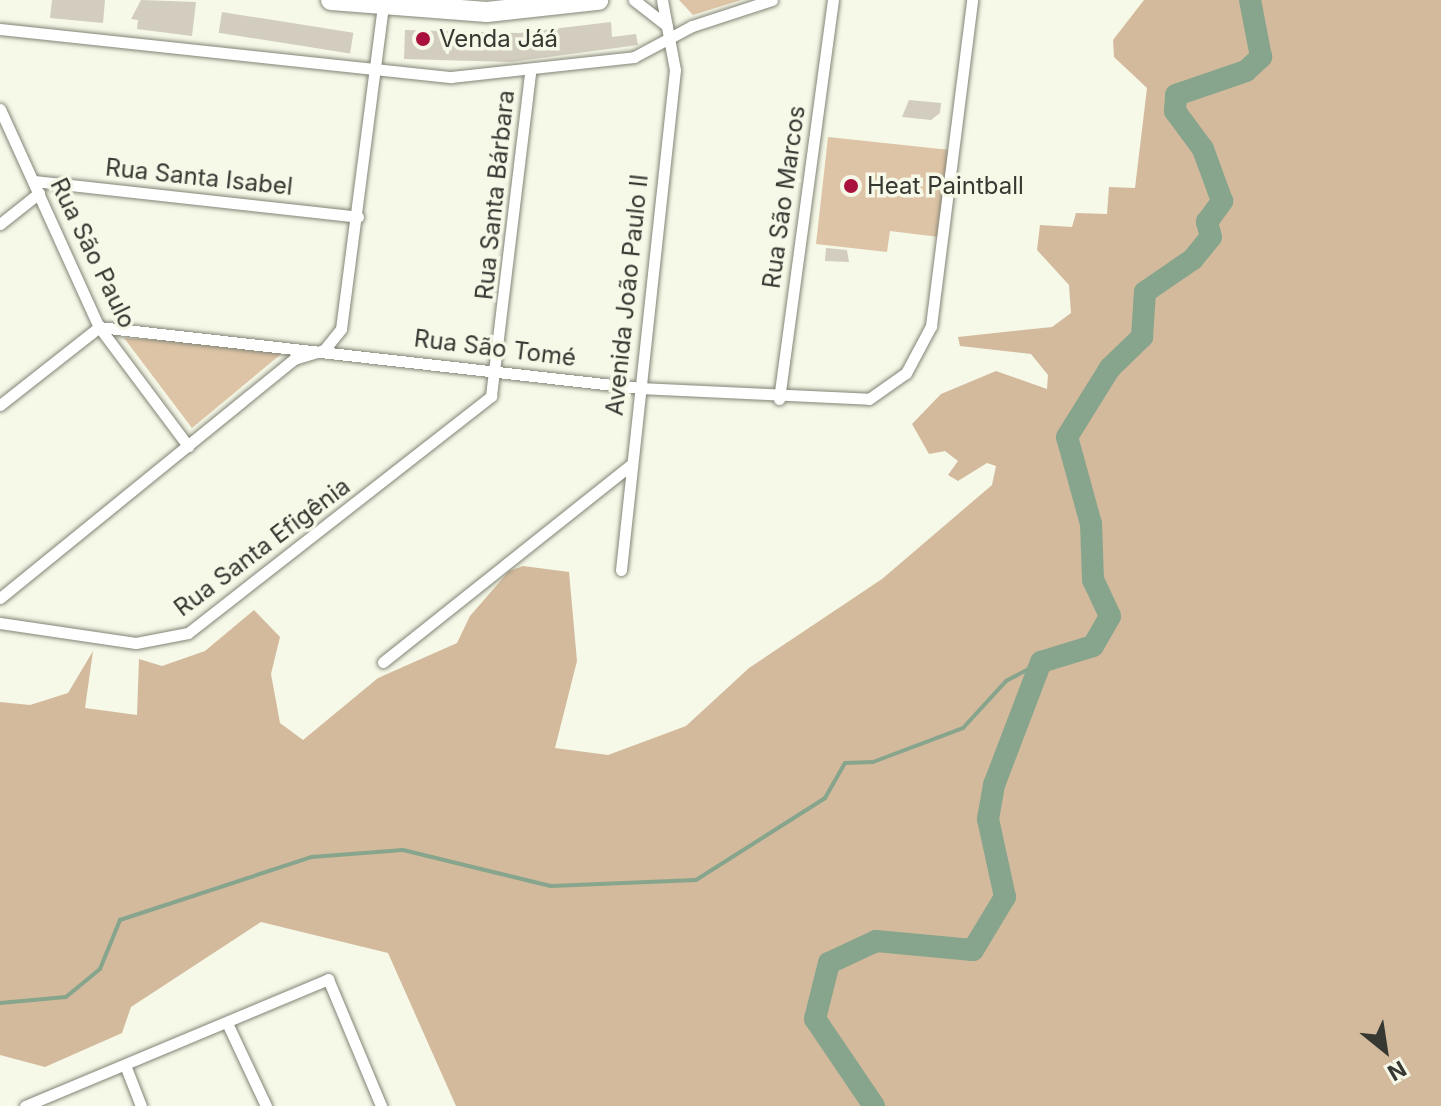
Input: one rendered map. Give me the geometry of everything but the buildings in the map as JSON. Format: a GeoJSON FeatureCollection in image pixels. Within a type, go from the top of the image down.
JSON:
{"type":"FeatureCollection","features":[{"type":"Feature","properties":{"kind":"highway"},"geometry":{"type":"LineString","coordinates":[[331,0],[383,6],[520,11],[598,0]]}},
{"type":"Feature","properties":{"kind":"street"},"geometry":{"type":"LineString","coordinates":[[634,0],[666,25]]}},
{"type":"Feature","properties":{"kind":"street","name":"Avenida João Paulo II"},"geometry":{"type":"LineString","coordinates":[[621,570],[675,70],[662,0]]}},
{"type":"Feature","properties":{"kind":"street"},"geometry":{"type":"LineString","coordinates":[[0,29],[376,73],[530,73],[634,57],[772,0]]}},
{"type":"Feature","properties":{"kind":"street","name":"Rua São Marcos"},"geometry":{"type":"LineString","coordinates":[[779,399],[833,0]]}},
{"type":"Feature","properties":{"kind":"street","name":"Rua São Tomé"},"geometry":{"type":"LineString","coordinates":[[99,327],[498,369],[639,388],[850,403],[884,391],[906,373],[931,326],[972,0]]}},
{"type":"Feature","properties":{"kind":"street"},"geometry":{"type":"LineString","coordinates":[[0,598],[294,359],[324,350],[348,306],[383,6]]}},
{"type":"Feature","properties":{"kind":"street","name":"Rua Santa Bárbara"},"geometry":{"type":"LineString","coordinates":[[498,369],[530,73]]}},
{"type":"Feature","properties":{"kind":"street","name":"Rua São Paulo"},"geometry":{"type":"LineString","coordinates":[[0,109],[99,327],[188,446]]}},
{"type":"Feature","properties":{"kind":"street","name":"Rua Santa Isabel"},"geometry":{"type":"LineString","coordinates":[[34,181],[358,217]]}},
{"type":"Feature","properties":{"kind":"street"},"geometry":{"type":"LineString","coordinates":[[0,224],[39,193]]}},
{"type":"Feature","properties":{"kind":"street"},"geometry":{"type":"LineString","coordinates":[[0,405],[99,327]]}},
{"type":"Feature","properties":{"kind":"street","name":"Rua Santa Efigênia"},"geometry":{"type":"LineString","coordinates":[[0,623],[136,643],[188,633],[491,396],[498,369]]}},
{"type":"Feature","properties":{"kind":"street"},"geometry":{"type":"LineString","coordinates":[[383,662],[631,465]]}},
{"type":"Feature","properties":{"kind":"street"},"geometry":{"type":"LineString","coordinates":[[25,1106],[328,979],[381,1106]]}},
{"type":"Feature","properties":{"kind":"street"},"geometry":{"type":"LineString","coordinates":[[227,1023],[266,1106]]}},
{"type":"Feature","properties":{"kind":"street"},"geometry":{"type":"LineString","coordinates":[[125,1065],[141,1106]]}},
{"type":"Feature","properties":{"kind":"shaded area"},"geometry":{"type":"Polygon","coordinates":[[[679,0],[741,0],[693,15],[679,0]]]}},
{"type":"Feature","properties":{"kind":"shaded area"},"geometry":{"type":"Polygon","coordinates":[[[1144,0],[1441,0],[1441,1106],[456,1106],[388,953],[261,922],[131,1007],[122,1033],[45,1067],[0,1055],[0,702],[30,705],[68,693],[93,651],[85,708],[137,715],[139,659],[162,666],[205,651],[254,610],[280,637],[271,674],[280,723],[303,740],[378,678],[457,643],[470,616],[509,571],[523,566],[569,572],[577,661],[555,748],[608,755],[686,726],[749,668],[882,579],[992,485],[996,466],[987,463],[958,481],[948,475],[958,461],[945,451],[929,454],[912,424],[941,394],[996,371],[1047,389],[1048,375],[1031,354],[960,346],[958,337],[1052,327],[1071,313],[1069,285],[1037,250],[1040,225],[1072,227],[1076,213],[1107,214],[1109,187],[1135,188],[1147,88],[1114,57],[1113,40],[1144,0]]]}},
{"type":"Feature","properties":{"kind":"shaded area"},"geometry":{"type":"Polygon","coordinates":[[[828,137],[950,150],[939,237],[890,231],[887,252],[816,244],[828,137]]]}},
{"type":"Feature","properties":{"kind":"shaded area"},"geometry":{"type":"Polygon","coordinates":[[[124,338],[276,347],[280,355],[192,428],[124,338]]]}},
{"type":"Feature","properties":{"kind":"waterway"},"geometry":{"type":"LineString","coordinates":[[874,1106],[815,1019],[829,963],[876,941],[973,950],[1005,897],[988,819],[994,785],[1041,662],[1093,646],[1110,616],[1093,580],[1091,524],[1067,437],[1110,368],[1142,337],[1145,292],[1193,259],[1211,237],[1207,222],[1222,201],[1203,149],[1175,111],[1176,95],[1246,71],[1261,57],[1250,0]]}},
{"type":"Feature","properties":{"kind":"waterway"},"geometry":{"type":"LineString","coordinates":[[0,1003],[66,997],[100,969],[120,920],[312,857],[403,850],[551,886],[696,880],[825,798],[845,763],[873,762],[963,728],[1006,681],[1041,662]]}},
{"type":"Feature","properties":{"kind":"place","name":"Venda Jáá"},"geometry":{"type":"Point","coordinates":[423,39]}},
{"type":"Feature","properties":{"kind":"place","name":"Heat Paintball"},"geometry":{"type":"Point","coordinates":[851,186]}}]}
